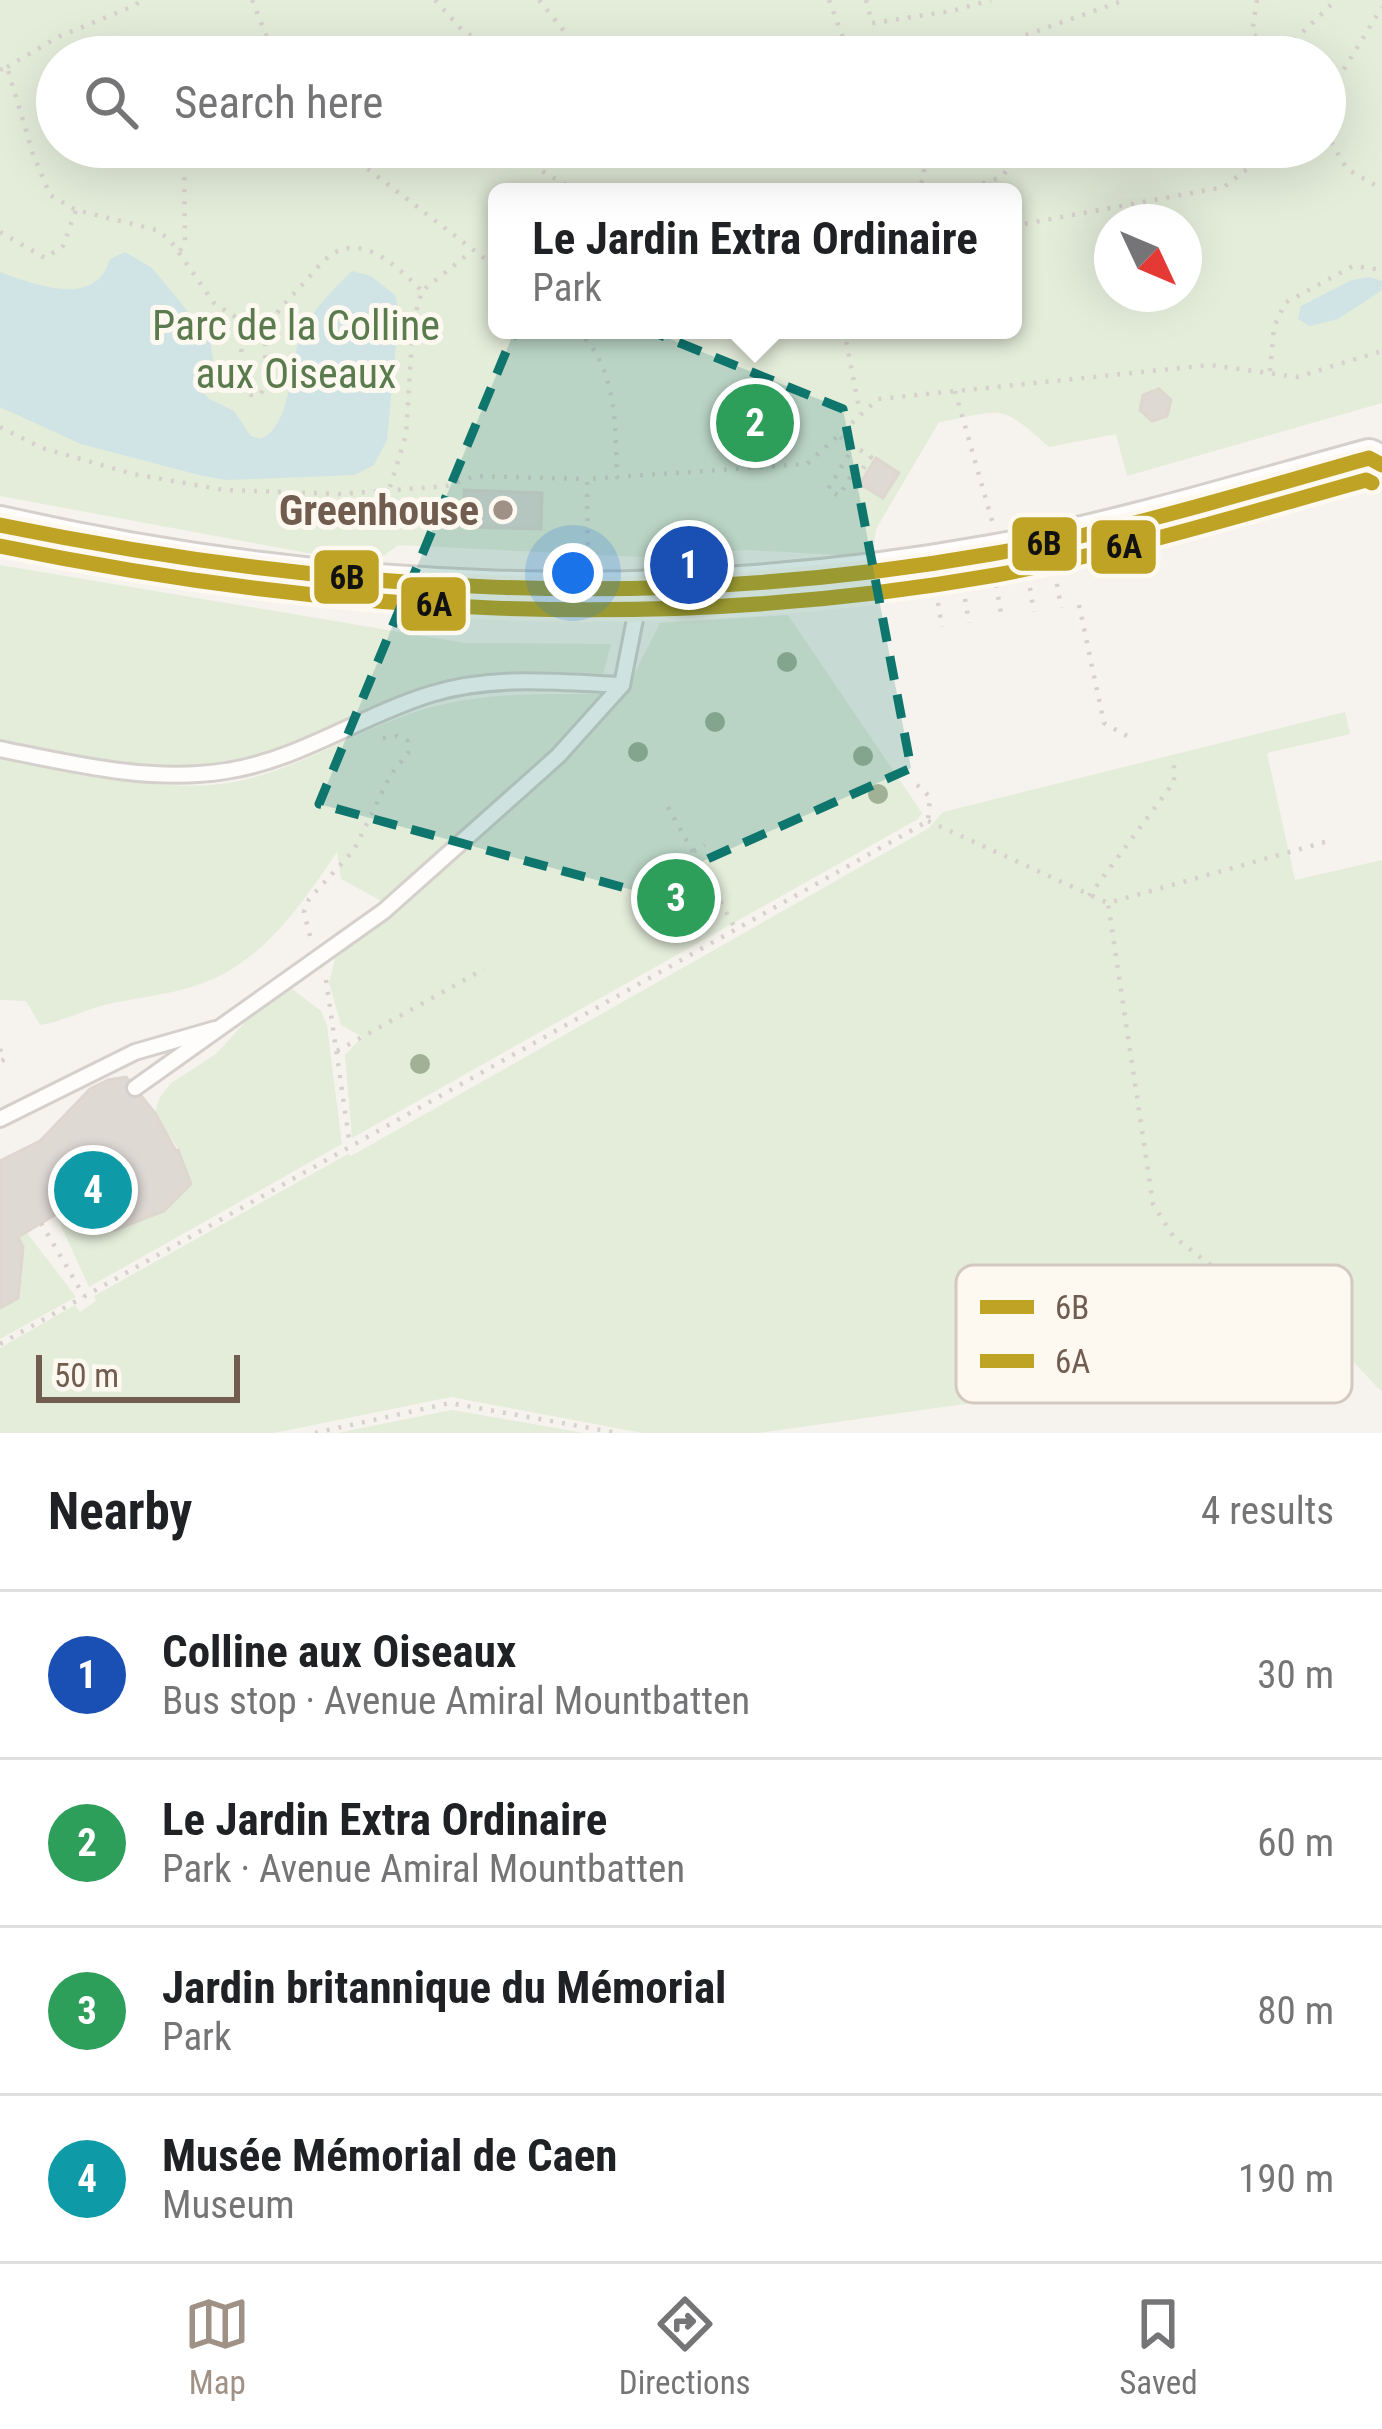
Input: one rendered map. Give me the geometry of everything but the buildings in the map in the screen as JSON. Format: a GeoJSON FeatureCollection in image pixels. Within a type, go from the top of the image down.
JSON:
{"type":"FeatureCollection","features":[{"type":"Feature","properties":{"kind":"street"},"geometry":{"type":"LineString","coordinates":[[0,525],[102,549],[324,580],[458,589],[635,590],[799,580],[990,554],[1218,501],[1369,458],[1382,465]]}},
{"type":"Feature","properties":{"kind":"lane"},"geometry":{"type":"LineString","coordinates":[[135,1088],[384,911],[558,756],[622,685],[636,614],[635,590]]}},
{"type":"Feature","properties":{"kind":"lane"},"geometry":{"type":"LineString","coordinates":[[0,749],[83,766],[172,776],[230,770],[287,754],[430,694],[493,680],[622,685]]}},
{"type":"Feature","properties":{"kind":"lane"},"geometry":{"type":"LineString","coordinates":[[0,1119],[135,1052],[226,1025]]}},
{"type":"Feature","properties":{"kind":"path"},"geometry":{"type":"LineString","coordinates":[[63,36],[140,0]]}},
{"type":"Feature","properties":{"kind":"path"},"geometry":{"type":"LineString","coordinates":[[252,0],[266,36]]}},
{"type":"Feature","properties":{"kind":"path"},"geometry":{"type":"LineString","coordinates":[[435,0],[472,36]]}},
{"type":"Feature","properties":{"kind":"path"},"geometry":{"type":"LineString","coordinates":[[539,0],[568,36]]}},
{"type":"Feature","properties":{"kind":"path"},"geometry":{"type":"LineString","coordinates":[[830,0],[843,36]]}},
{"type":"Feature","properties":{"kind":"path"},"geometry":{"type":"LineString","coordinates":[[866,0],[872,23],[991,0]]}},
{"type":"Feature","properties":{"kind":"path"},"geometry":{"type":"LineString","coordinates":[[1023,36],[1125,0]]}},
{"type":"Feature","properties":{"kind":"path"},"geometry":{"type":"LineString","coordinates":[[1255,36],[1257,0]]}},
{"type":"Feature","properties":{"kind":"path"},"geometry":{"type":"LineString","coordinates":[[1299,36],[1336,0]]}},
{"type":"Feature","properties":{"kind":"path"},"geometry":{"type":"LineString","coordinates":[[1346,66],[1382,8]]}},
{"type":"Feature","properties":{"kind":"path"},"geometry":{"type":"LineString","coordinates":[[36,51],[4,69],[36,161]]}},
{"type":"Feature","properties":{"kind":"path"},"geometry":{"type":"LineString","coordinates":[[1346,167],[1382,189]]}},
{"type":"Feature","properties":{"kind":"path"},"geometry":{"type":"LineString","coordinates":[[39,168],[50,195],[76,210],[157,230],[180,251],[214,302],[235,317],[241,329],[242,383],[251,395],[260,395],[265,386],[266,335],[276,313],[332,254],[347,248],[365,250],[394,263],[422,291]]}},
{"type":"Feature","properties":{"kind":"path"},"geometry":{"type":"LineString","coordinates":[[180,251],[185,241],[184,168]]}},
{"type":"Feature","properties":{"kind":"path"},"geometry":{"type":"LineString","coordinates":[[366,168],[488,262]]}},
{"type":"Feature","properties":{"kind":"path"},"geometry":{"type":"LineString","coordinates":[[1022,224],[1224,187],[1248,168]]}},
{"type":"Feature","properties":{"kind":"path"},"geometry":{"type":"LineString","coordinates":[[0,232],[45,258],[63,246],[76,210]]}},
{"type":"Feature","properties":{"kind":"path"},"geometry":{"type":"LineString","coordinates":[[389,490],[406,435],[413,322],[422,291],[472,250]]}},
{"type":"Feature","properties":{"kind":"path"},"geometry":{"type":"LineString","coordinates":[[1270,371],[1274,327],[1285,302],[1353,266],[1382,269]]}},
{"type":"Feature","properties":{"kind":"path"},"geometry":{"type":"LineString","coordinates":[[587,339],[614,397],[617,477]]}},
{"type":"Feature","properties":{"kind":"path"},"geometry":{"type":"LineString","coordinates":[[846,339],[860,413]]}},
{"type":"Feature","properties":{"kind":"path"},"geometry":{"type":"LineString","coordinates":[[0,427],[42,448],[133,474],[224,490],[282,495],[448,487],[475,476],[587,479],[807,464],[878,399],[1210,364],[1297,377],[1382,351]]}},
{"type":"Feature","properties":{"kind":"path"},"geometry":{"type":"LineString","coordinates":[[955,391],[995,530]]}},
{"type":"Feature","properties":{"kind":"path"},"geometry":{"type":"LineString","coordinates":[[840,437],[854,446],[871,457],[860,473],[855,470],[839,496],[828,489],[854,446]]}},
{"type":"Feature","properties":{"kind":"path"},"geometry":{"type":"LineString","coordinates":[[587,479],[588,570]]}},
{"type":"Feature","properties":{"kind":"path"},"geometry":{"type":"LineString","coordinates":[[1054,563],[1061,608]]}},
{"type":"Feature","properties":{"kind":"path"},"geometry":{"type":"LineString","coordinates":[[1027,568],[1034,612]]}},
{"type":"Feature","properties":{"kind":"path"},"geometry":{"type":"LineString","coordinates":[[994,573],[1002,618]]}},
{"type":"Feature","properties":{"kind":"path"},"geometry":{"type":"LineString","coordinates":[[962,578],[969,623]]}},
{"type":"Feature","properties":{"kind":"path"},"geometry":{"type":"LineString","coordinates":[[934,583],[942,627]]}},
{"type":"Feature","properties":{"kind":"path"},"geometry":{"type":"LineString","coordinates":[[1079,605],[1104,723],[1127,736]]}},
{"type":"Feature","properties":{"kind":"path"},"geometry":{"type":"LineString","coordinates":[[342,731],[408,741],[407,753],[390,776],[354,850],[309,899],[304,912],[322,958],[350,1146]]}},
{"type":"Feature","properties":{"kind":"path"},"geometry":{"type":"LineString","coordinates":[[1089,896],[1174,782],[1174,756]]}},
{"type":"Feature","properties":{"kind":"path"},"geometry":{"type":"LineString","coordinates":[[915,783],[930,797],[928,821]]}},
{"type":"Feature","properties":{"kind":"path"},"geometry":{"type":"LineString","coordinates":[[668,807],[735,929]]}},
{"type":"Feature","properties":{"kind":"path"},"geometry":{"type":"LineString","coordinates":[[928,821],[1108,903],[1325,842]]}},
{"type":"Feature","properties":{"kind":"path"},"geometry":{"type":"LineString","coordinates":[[0,1344],[928,821]]}},
{"type":"Feature","properties":{"kind":"path"},"geometry":{"type":"LineString","coordinates":[[683,857],[705,845]]}},
{"type":"Feature","properties":{"kind":"path"},"geometry":{"type":"LineString","coordinates":[[1108,903],[1154,1204],[1173,1237],[1209,1265]]}},
{"type":"Feature","properties":{"kind":"path"},"geometry":{"type":"LineString","coordinates":[[336,1051],[484,969]]}},
{"type":"Feature","properties":{"kind":"path"},"geometry":{"type":"LineString","coordinates":[[0,1049],[5,1059],[0,1062]]}},
{"type":"Feature","properties":{"kind":"path"},"geometry":{"type":"LineString","coordinates":[[41,1223],[84,1296]]}},
{"type":"Feature","properties":{"kind":"path"},"geometry":{"type":"LineString","coordinates":[[315,1433],[450,1403],[618,1433]]}},
{"type":"Feature","properties":{"kind":"highlighted area"},"geometry":{"type":"Polygon","coordinates":[[[534,284],[843,409],[911,768],[636,891],[319,804],[534,284]]]}},
{"type":"Feature","properties":{"kind":"green space","name":"Parc de la Colline aux Oiseaux"},"geometry":{"type":"Polygon","coordinates":[[[0,0],[1382,0],[1382,403],[1127,476],[1116,434],[1049,447],[1020,422],[1000,413],[939,422],[876,529],[873,557],[747,550],[641,557],[398,545],[372,565],[0,496],[0,0]]]}},
{"type":"Feature","properties":{"kind":"green space"},"geometry":{"type":"Polygon","coordinates":[[[0,565],[465,643],[611,644],[603,674],[552,671],[479,677],[431,688],[284,747],[234,761],[182,768],[130,765],[0,743],[0,565]]]}},
{"type":"Feature","properties":{"kind":"green space"},"geometry":{"type":"Polygon","coordinates":[[[788,615],[922,813],[918,819],[352,1138],[345,1055],[362,1037],[341,1025],[329,983],[336,955],[434,877],[576,748],[621,700],[660,623],[788,615]]]}},
{"type":"Feature","properties":{"kind":"green space"},"geometry":{"type":"Polygon","coordinates":[[[601,694],[557,748],[385,903],[341,879],[337,852],[270,939],[217,977],[40,1025],[26,1001],[0,1000],[0,754],[142,783],[200,786],[276,770],[394,719],[441,705],[509,695],[601,694]]]}},
{"type":"Feature","properties":{"kind":"green space"},"geometry":{"type":"Polygon","coordinates":[[[1345,712],[1350,734],[1267,753],[1295,880],[1382,860],[1382,1392],[1352,1360],[1352,1265],[956,1265],[956,1403],[972,1403],[758,1433],[643,1433],[451,1397],[274,1433],[0,1433],[0,1348],[75,1305],[80,1312],[96,1301],[94,1296],[929,828],[943,812],[1345,712]]]}},
{"type":"Feature","properties":{"kind":"green space"},"geometry":{"type":"Polygon","coordinates":[[[292,989],[321,1011],[327,1025],[342,1144],[89,1287],[56,1215],[73,1204],[79,1213],[114,1230],[164,1211],[191,1184],[179,1150],[155,1113],[159,1099],[171,1083],[216,1054],[259,1007],[292,989]]]}},
{"type":"Feature","properties":{"kind":"green space"},"geometry":{"type":"Polygon","coordinates":[[[27,1233],[76,1297],[0,1339],[0,1308],[18,1298],[23,1247],[18,1237],[27,1233]]]}},
{"type":"Feature","properties":{"kind":"green space"},"geometry":{"type":"Polygon","coordinates":[[[452,1410],[584,1433],[337,1433],[452,1410]]]}},
{"type":"Feature","properties":{"kind":"shaded area"},"geometry":{"type":"Polygon","coordinates":[[[125,252],[152,268],[210,339],[213,360],[200,372],[198,387],[209,399],[234,411],[251,436],[261,439],[279,421],[300,338],[330,294],[352,271],[371,276],[395,295],[399,312],[387,440],[374,465],[354,475],[227,480],[81,444],[0,407],[0,272],[47,287],[78,289],[92,284],[110,259],[125,252]]]}},
{"type":"Feature","properties":{"kind":"shaded area"},"geometry":{"type":"Polygon","coordinates":[[[1352,280],[1382,281],[1381,291],[1338,319],[1310,326],[1298,319],[1301,306],[1352,280]]]}},
{"type":"Feature","properties":{"kind":"transit line","name":"6B"},"geometry":{"type":"LineString","coordinates":[[0,525],[248,567],[371,580],[617,589],[741,584],[991,554],[1134,523],[1369,458],[1382,465]]}},
{"type":"Feature","properties":{"kind":"transit line","name":"6A"},"geometry":{"type":"LineString","coordinates":[[0,546],[249,588],[373,601],[621,610],[745,605],[870,593],[1043,566],[1366,480],[1372,483]]}},
{"type":"Feature","properties":{"kind":"place","name":"Le Jardin Extra Ordinaire"},"geometry":{"type":"Point","coordinates":[755,423]}},
{"type":"Feature","properties":{"kind":"place","name":"Greenhouse"},"geometry":{"type":"Point","coordinates":[503,510]}},
{"type":"Feature","properties":{"kind":"place","name":"Colline aux Oiseaux"},"geometry":{"type":"Point","coordinates":[689,565]}},
{"type":"Feature","properties":{"kind":"place","name":"Jardin britannique du Mémorial"},"geometry":{"type":"Point","coordinates":[676,898]}},
{"type":"Feature","properties":{"kind":"place","name":"Musée Mémorial de Caen"},"geometry":{"type":"Point","coordinates":[93,1190]}}]}
